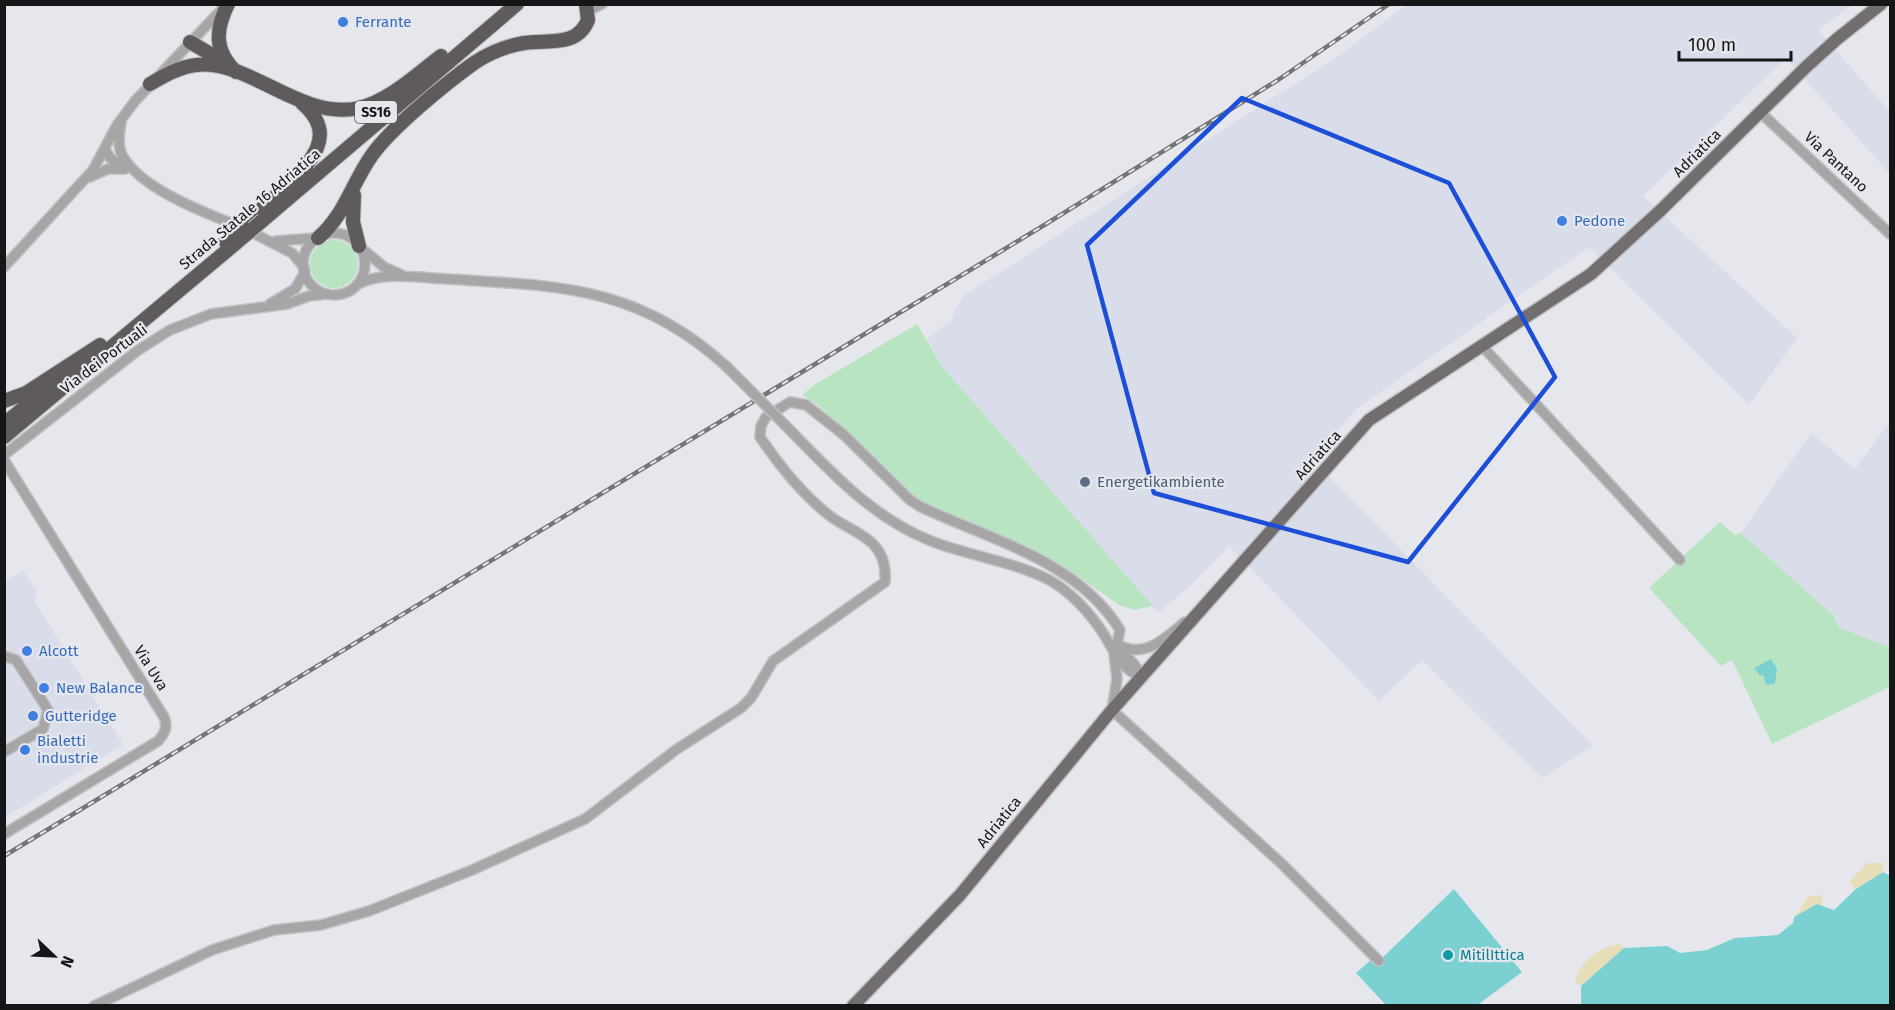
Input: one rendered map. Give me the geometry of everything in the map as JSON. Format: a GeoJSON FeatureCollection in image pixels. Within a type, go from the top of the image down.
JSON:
{"type":"FeatureCollection","features":[{"type":"Feature","properties":{"kind":"highway"},"geometry":{"type":"LineString","coordinates":[[227,4],[218,34],[220,50],[232,68]]}},
{"type":"Feature","properties":{"kind":"highway","name":"Strada Statale 16 Adriatica"},"geometry":{"type":"LineString","coordinates":[[256,219],[273,199],[502,4]]}},
{"type":"Feature","properties":{"kind":"highway","name":"Strada Statale 16 Adriatica"},"geometry":{"type":"LineString","coordinates":[[4,436],[256,219],[517,4]]}},
{"type":"Feature","properties":{"kind":"highway","name":"SS16"},"geometry":{"type":"LineString","coordinates":[[465,48],[525,4]]}},
{"type":"Feature","properties":{"kind":"highway","name":"SS16"},"geometry":{"type":"LineString","coordinates":[[318,238],[340,216],[356,182],[385,139],[474,64],[512,46],[572,38],[585,27],[587,8]]}},
{"type":"Feature","properties":{"kind":"highway"},"geometry":{"type":"LineString","coordinates":[[190,42],[212,65]]}},
{"type":"Feature","properties":{"kind":"highway","name":"SS16"},"geometry":{"type":"LineString","coordinates":[[190,42],[232,68],[298,100],[336,110],[367,106],[383,98],[441,56]]}},
{"type":"Feature","properties":{"kind":"highway","name":"SS16"},"geometry":{"type":"LineString","coordinates":[[150,84],[188,66],[212,65],[232,68]]}},
{"type":"Feature","properties":{"kind":"highway","name":"SS16"},"geometry":{"type":"LineString","coordinates":[[273,199],[312,157],[319,145],[320,132],[317,120],[298,100]]}},
{"type":"Feature","properties":{"kind":"highway","name":"SS16"},"geometry":{"type":"LineString","coordinates":[[356,182],[352,217],[359,246]]}},
{"type":"Feature","properties":{"kind":"highway","name":"Strada Statale 16 Adriatica"},"geometry":{"type":"LineString","coordinates":[[4,424],[230,242]]}},
{"type":"Feature","properties":{"kind":"highway"},"geometry":{"type":"LineString","coordinates":[[4,401],[26,393],[100,345]]}},
{"type":"Feature","properties":{"kind":"main road","name":"Adriatica"},"geometry":{"type":"LineString","coordinates":[[853,1005],[960,896],[1112,710],[1370,420],[1591,274],[1837,39],[1881,4]]}},
{"type":"Feature","properties":{"kind":"street"},"geometry":{"type":"LineString","coordinates":[[4,267],[82,181],[105,149],[122,118],[150,84],[227,4]]}},
{"type":"Feature","properties":{"kind":"street"},"geometry":{"type":"LineString","coordinates":[[587,8],[602,4]]}},
{"type":"Feature","properties":{"kind":"street","name":"Via Pantano"},"geometry":{"type":"LineString","coordinates":[[1760,112],[1890,234]]}},
{"type":"Feature","properties":{"kind":"street"},"geometry":{"type":"LineString","coordinates":[[122,118],[118,140],[122,156]]}},
{"type":"Feature","properties":{"kind":"street"},"geometry":{"type":"LineString","coordinates":[[105,149],[122,156],[135,171],[179,200],[233,224]]}},
{"type":"Feature","properties":{"kind":"street"},"geometry":{"type":"LineString","coordinates":[[105,149],[110,158],[124,169]]}},
{"type":"Feature","properties":{"kind":"street"},"geometry":{"type":"LineString","coordinates":[[82,181],[106,169],[135,171]]}},
{"type":"Feature","properties":{"kind":"street"},"geometry":{"type":"LineString","coordinates":[[257,235],[272,240],[291,242],[330,234],[342,234],[384,267],[413,277]]}},
{"type":"Feature","properties":{"kind":"street"},"geometry":{"type":"LineString","coordinates":[[304,269],[307,250],[318,238]]}},
{"type":"Feature","properties":{"kind":"street"},"geometry":{"type":"LineString","coordinates":[[272,240],[293,253],[313,286],[327,294],[342,294],[358,284],[375,278],[413,277],[550,285],[607,297],[671,324],[728,366],[843,483],[879,513],[929,541],[1053,582],[1076,601],[1115,648],[1136,667],[1141,677]]}},
{"type":"Feature","properties":{"kind":"street"},"geometry":{"type":"LineString","coordinates":[[358,284],[365,264],[359,246]]}},
{"type":"Feature","properties":{"kind":"street","name":"Via dei Portuali"},"geometry":{"type":"LineString","coordinates":[[268,305],[296,289],[304,269]]}},
{"type":"Feature","properties":{"kind":"street","name":"Via dei Portuali"},"geometry":{"type":"LineString","coordinates":[[4,455],[159,336],[211,314],[288,304],[308,296],[327,294]]}},
{"type":"Feature","properties":{"kind":"street"},"geometry":{"type":"LineString","coordinates":[[1482,346],[1680,560]]}},
{"type":"Feature","properties":{"kind":"street"},"geometry":{"type":"LineString","coordinates":[[94,1005],[212,950],[274,930],[321,925],[369,911],[472,870],[585,819],[677,749],[741,708],[751,698],[773,661],[885,582],[886,571],[881,555],[872,543],[830,516],[813,501],[760,437],[761,426],[766,417],[790,402],[806,405],[844,435],[910,500],[974,532],[1054,566],[1072,577],[1111,615],[1120,630],[1115,648],[1118,679],[1112,710],[1281,863],[1378,961]]}},
{"type":"Feature","properties":{"kind":"street","name":"Via Uva"},"geometry":{"type":"LineString","coordinates":[[4,460],[164,717],[166,724],[164,733],[158,741],[4,834]]}},
{"type":"Feature","properties":{"kind":"street"},"geometry":{"type":"LineString","coordinates":[[1115,648],[1137,651],[1154,646],[1208,602]]}},
{"type":"Feature","properties":{"kind":"street"},"geometry":{"type":"LineString","coordinates":[[1103,633],[1111,615]]}},
{"type":"Feature","properties":{"kind":"street"},"geometry":{"type":"LineString","coordinates":[[4,656],[16,660],[48,710],[43,729],[4,752]]}},
{"type":"Feature","properties":{"kind":"highlighted area"},"geometry":{"type":"Polygon","coordinates":[[[1242,98],[1449,183],[1555,377],[1408,562],[1154,493],[1087,245],[1242,98]]]}},
{"type":"Feature","properties":{"kind":"shaded area"},"geometry":{"type":"Polygon","coordinates":[[[1406,5],[1852,5],[1818,30],[1890,112],[1890,174],[1786,58],[1643,196],[1797,338],[1749,405],[1589,247],[1359,407],[1311,458],[1593,746],[1542,778],[1422,660],[1379,701],[1229,546],[1190,586],[1158,613],[944,369],[927,338],[952,320],[963,296],[1337,57],[1406,5]]]}},
{"type":"Feature","properties":{"kind":"shaded area"},"geometry":{"type":"Polygon","coordinates":[[[1890,422],[1890,647],[1838,628],[1834,616],[1741,533],[1811,433],[1855,469],[1890,422]]]}},
{"type":"Feature","properties":{"kind":"shaded area"},"geometry":{"type":"Polygon","coordinates":[[[23,570],[37,592],[34,600],[123,745],[5,817],[5,581],[23,570]]]}},
{"type":"Feature","properties":{"kind":"green space"},"geometry":{"type":"Polygon","coordinates":[[[329,240],[339,240],[354,250],[358,264],[357,273],[348,284],[339,288],[329,288],[314,278],[310,269],[310,259],[320,244],[329,240]]]}},
{"type":"Feature","properties":{"kind":"green space"},"geometry":{"type":"Polygon","coordinates":[[[917,324],[944,369],[1153,606],[1134,610],[1119,605],[1059,563],[935,510],[913,496],[817,405],[802,395],[814,385],[917,324]]]}},
{"type":"Feature","properties":{"kind":"green space"},"geometry":{"type":"Polygon","coordinates":[[[1720,522],[1735,535],[1741,533],[1834,616],[1839,628],[1890,647],[1890,687],[1772,744],[1732,660],[1721,666],[1649,588],[1720,522]]]}},
{"type":"Feature","properties":{"kind":"sand"},"geometry":{"type":"Polygon","coordinates":[[[1867,863],[1884,863],[1883,872],[1856,889],[1849,882],[1867,863]]]}},
{"type":"Feature","properties":{"kind":"sand"},"geometry":{"type":"Polygon","coordinates":[[[1821,895],[1823,907],[1817,904],[1795,917],[1808,896],[1821,895]]]}},
{"type":"Feature","properties":{"kind":"sand"},"geometry":{"type":"Polygon","coordinates":[[[1620,944],[1624,948],[1581,986],[1575,982],[1586,961],[1598,951],[1620,944]]]}},
{"type":"Feature","properties":{"kind":"water"},"geometry":{"type":"Polygon","coordinates":[[[1771,659],[1777,669],[1775,684],[1766,685],[1764,676],[1759,675],[1754,668],[1771,659]]]}},
{"type":"Feature","properties":{"kind":"water"},"geometry":{"type":"Polygon","coordinates":[[[1883,872],[1890,876],[1890,1005],[1581,1005],[1581,986],[1624,948],[1667,946],[1680,953],[1707,950],[1735,938],[1778,935],[1793,923],[1794,917],[1817,904],[1834,910],[1856,889],[1883,872]]]}},
{"type":"Feature","properties":{"kind":"water"},"geometry":{"type":"Polygon","coordinates":[[[1454,889],[1522,972],[1476,1006],[1386,1005],[1356,973],[1372,959],[1381,959],[1454,889]]]}},
{"type":"Feature","properties":{"kind":"railway"},"geometry":{"type":"LineString","coordinates":[[4,856],[1046,224],[1278,80],[1389,4]]}},
{"type":"Feature","properties":{"kind":"place","name":"Ferrante"},"geometry":{"type":"Point","coordinates":[343,22]}},
{"type":"Feature","properties":{"kind":"place","name":"Pedone"},"geometry":{"type":"Point","coordinates":[1562,221]}},
{"type":"Feature","properties":{"kind":"place","name":"Energetikambiente"},"geometry":{"type":"Point","coordinates":[1085,482]}},
{"type":"Feature","properties":{"kind":"place","name":"Alcott"},"geometry":{"type":"Point","coordinates":[27,651]}},
{"type":"Feature","properties":{"kind":"place","name":"New Balance"},"geometry":{"type":"Point","coordinates":[44,688]}},
{"type":"Feature","properties":{"kind":"place","name":"Gutteridge"},"geometry":{"type":"Point","coordinates":[33,716]}},
{"type":"Feature","properties":{"kind":"place","name":"Bialetti industrie"},"geometry":{"type":"Point","coordinates":[25,750]}},
{"type":"Feature","properties":{"kind":"place","name":"MitilIttica"},"geometry":{"type":"Point","coordinates":[1448,955]}}]}
